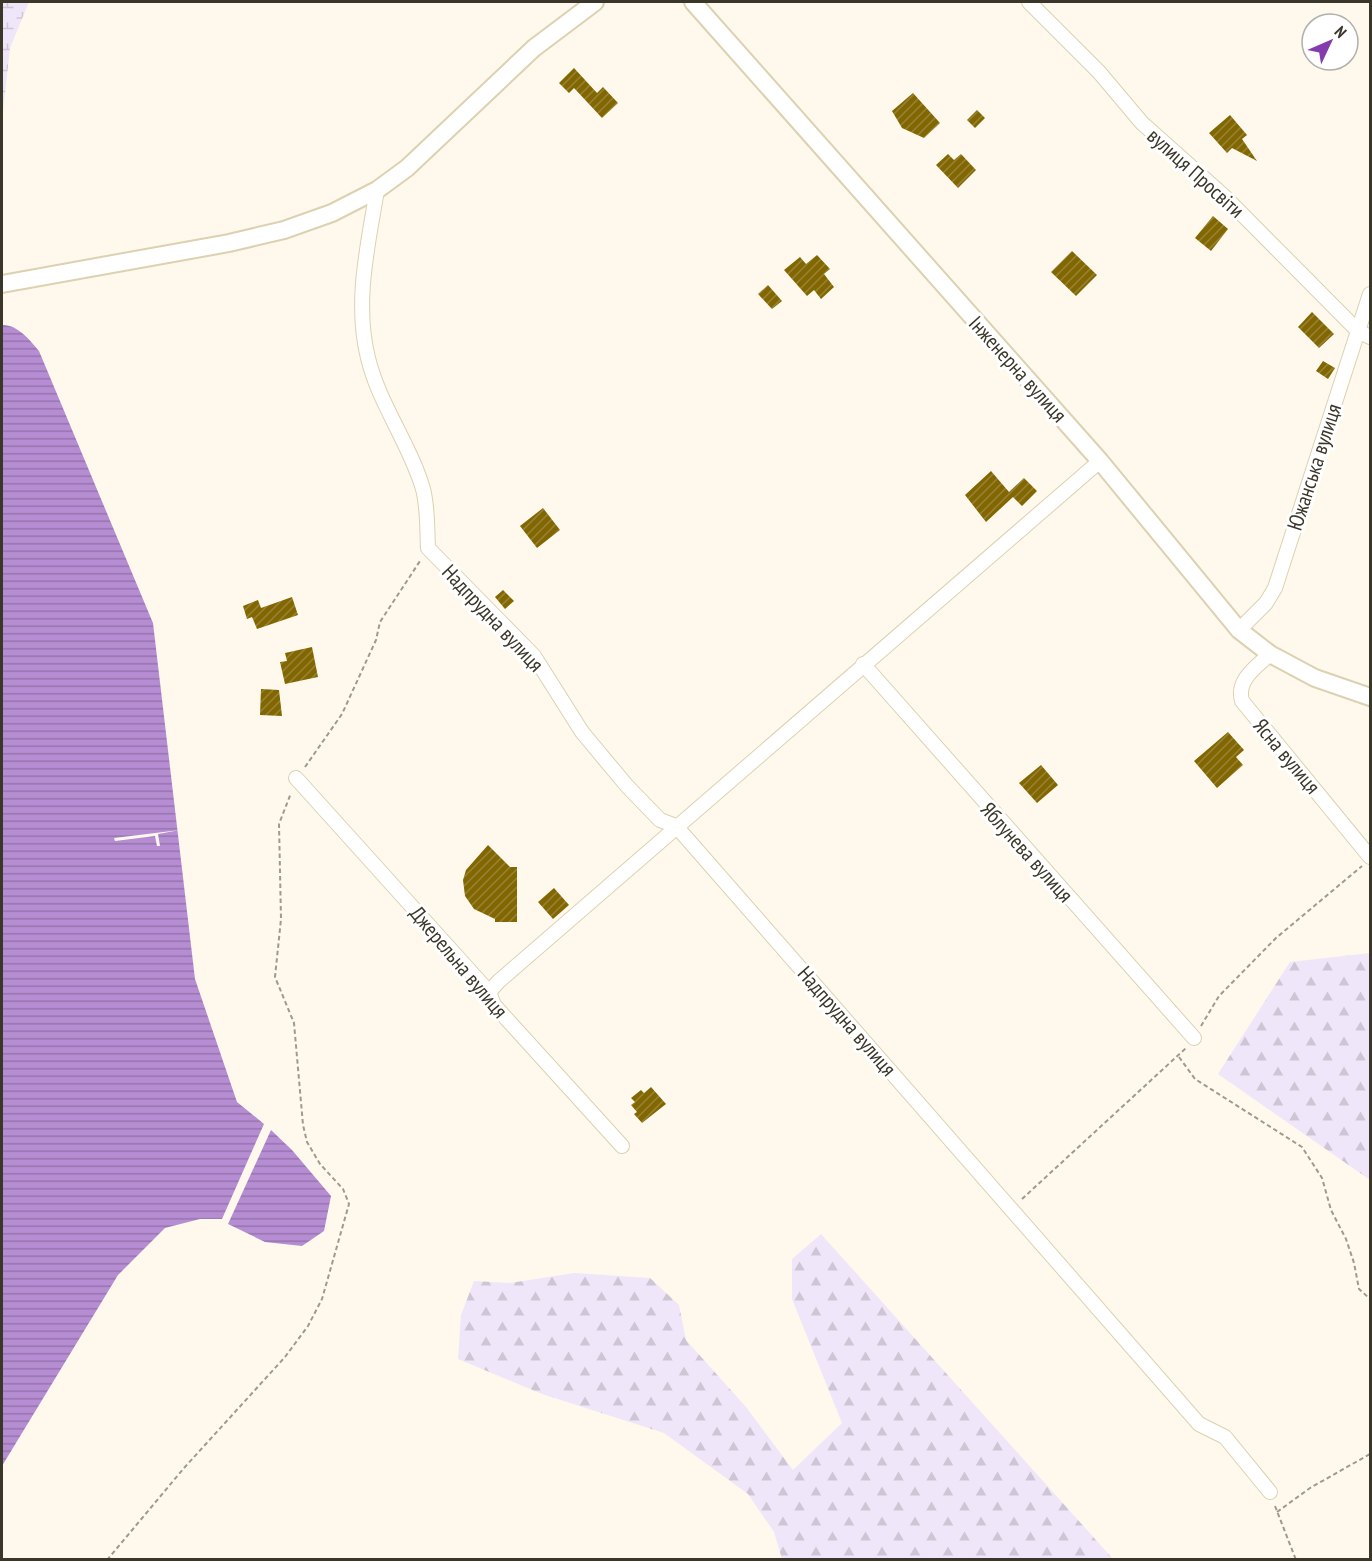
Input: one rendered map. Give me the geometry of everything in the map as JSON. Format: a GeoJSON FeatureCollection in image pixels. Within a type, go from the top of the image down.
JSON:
{"type":"FeatureCollection","features":[{"type":"Feature","properties":{"kind":"street"},"geometry":{"type":"LineString","coordinates":[[2,284],[229,243],[284,230],[332,213],[377,190],[421,156],[534,48],[595,2]]}},
{"type":"Feature","properties":{"kind":"street","name":"Інженерна вулиця"},"geometry":{"type":"LineString","coordinates":[[693,2],[1100,461],[1239,630],[1269,654],[1315,678],[1371,697]]}},
{"type":"Feature","properties":{"kind":"street","name":"вулиця Просвіти"},"geometry":{"type":"LineString","coordinates":[[1029,2],[1098,72],[1142,123],[1225,197],[1364,334]]}},
{"type":"Feature","properties":{"kind":"street"},"geometry":{"type":"LineString","coordinates":[[377,190],[362,280],[365,339],[374,379],[423,488],[427,512],[428,548]]}},
{"type":"Feature","properties":{"kind":"street","name":"Южанська вулиця"},"geometry":{"type":"LineString","coordinates":[[1239,630],[1266,603],[1275,588],[1364,334],[1371,294]]}},
{"type":"Feature","properties":{"kind":"street"},"geometry":{"type":"LineString","coordinates":[[489,992],[676,826],[1100,461]]}},
{"type":"Feature","properties":{"kind":"street","name":"Надпрудна вулиця"},"geometry":{"type":"LineString","coordinates":[[428,548],[534,656],[582,732],[627,786],[660,820],[676,826],[1199,1424],[1225,1437],[1270,1492]]}},
{"type":"Feature","properties":{"kind":"street","name":"Ясна вулиця"},"geometry":{"type":"LineString","coordinates":[[1269,654],[1244,680],[1240,690],[1242,701],[1371,857]]}},
{"type":"Feature","properties":{"kind":"street","name":"Яблунева вулиця"},"geometry":{"type":"LineString","coordinates":[[863,664],[1194,1038]]}},
{"type":"Feature","properties":{"kind":"street","name":"Джерельна вулиця"},"geometry":{"type":"LineString","coordinates":[[296,778],[489,992],[494,1005],[622,1146]]}},
{"type":"Feature","properties":{"kind":"path"},"geometry":{"type":"LineString","coordinates":[[107,1560],[184,1468],[285,1357],[308,1326],[322,1299],[349,1204],[343,1189],[320,1164],[307,1142],[303,1125],[294,1023],[274,969],[281,919],[279,824],[296,778],[342,714],[376,640],[380,622],[428,548]]}},
{"type":"Feature","properties":{"kind":"path"},"geometry":{"type":"LineString","coordinates":[[1179,1057],[1195,1079],[1302,1148],[1322,1178],[1330,1210],[1346,1239],[1359,1289],[1371,1299]]}},
{"type":"Feature","properties":{"kind":"path"},"geometry":{"type":"LineString","coordinates":[[1277,1512],[1310,1488],[1371,1454]]}},
{"type":"Feature","properties":{"kind":"path"},"geometry":{"type":"LineString","coordinates":[[1270,1492],[1296,1560]]}},
{"type":"Feature","properties":{"kind":"green space"},"geometry":{"type":"Polygon","coordinates":[[[2,2],[29,2],[10,48],[2,121],[2,2]]]}},
{"type":"Feature","properties":{"kind":"green space"},"geometry":{"type":"Polygon","coordinates":[[[1370,953],[1370,1180],[1218,1074],[1290,962],[1370,953]]]}},
{"type":"Feature","properties":{"kind":"green space"},"geometry":{"type":"Polygon","coordinates":[[[821,1234],[1113,1559],[782,1559],[774,1532],[748,1494],[664,1433],[542,1394],[458,1359],[461,1315],[474,1281],[510,1283],[574,1273],[650,1278],[679,1305],[686,1340],[746,1407],[793,1470],[842,1423],[792,1299],[792,1259],[821,1234]]]}},
{"type":"Feature","properties":{"kind":"shaded area"},"geometry":{"type":"Polygon","coordinates":[[[2,325],[18,330],[39,351],[153,623],[195,979],[237,1102],[264,1124],[222,1219],[200,1219],[165,1228],[118,1275],[2,1466],[2,325]]]}},
{"type":"Feature","properties":{"kind":"shaded area"},"geometry":{"type":"Polygon","coordinates":[[[271,1130],[292,1150],[331,1196],[324,1231],[302,1246],[265,1242],[228,1224],[271,1130]]]}},
{"type":"Feature","properties":{"kind":"pier"},"geometry":{"type":"Polygon","coordinates":[[[180,830],[158,834],[160,846],[157,846],[155,836],[115,841],[114,838],[180,830]]]}},
{"type":"Feature","properties":{"kind":"building"},"geometry":{"type":"Polygon","coordinates":[[[574,68],[597,93],[603,87],[618,103],[602,118],[574,88],[569,93],[559,83],[574,68]]]}},
{"type":"Feature","properties":{"kind":"building"},"geometry":{"type":"Polygon","coordinates":[[[913,93],[940,123],[924,138],[902,128],[892,111],[913,93]]]}},
{"type":"Feature","properties":{"kind":"building"},"geometry":{"type":"Polygon","coordinates":[[[977,110],[985,118],[975,128],[967,120],[977,110]]]}},
{"type":"Feature","properties":{"kind":"building"},"geometry":{"type":"Polygon","coordinates":[[[1230,115],[1247,135],[1242,139],[1257,161],[1232,148],[1227,153],[1209,133],[1230,115]]]}},
{"type":"Feature","properties":{"kind":"building"},"geometry":{"type":"Polygon","coordinates":[[[948,154],[954,160],[961,154],[976,170],[958,188],[936,165],[948,154]]]}},
{"type":"Feature","properties":{"kind":"building"},"geometry":{"type":"Polygon","coordinates":[[[1213,216],[1228,229],[1211,251],[1195,238],[1213,216]]]}},
{"type":"Feature","properties":{"kind":"building"},"geometry":{"type":"Polygon","coordinates":[[[1072,251],[1097,275],[1076,296],[1051,272],[1072,251]]]}},
{"type":"Feature","properties":{"kind":"building"},"geometry":{"type":"Polygon","coordinates":[[[817,255],[830,269],[824,274],[834,287],[821,299],[814,290],[807,296],[784,270],[800,257],[806,264],[817,255]]]}},
{"type":"Feature","properties":{"kind":"building"},"geometry":{"type":"Polygon","coordinates":[[[768,285],[782,301],[772,309],[758,294],[768,285]]]}},
{"type":"Feature","properties":{"kind":"building"},"geometry":{"type":"Polygon","coordinates":[[[1312,312],[1334,334],[1319,348],[1298,327],[1312,312]]]}},
{"type":"Feature","properties":{"kind":"building"},"geometry":{"type":"Polygon","coordinates":[[[1323,361],[1335,368],[1328,379],[1316,371],[1323,361]]]}},
{"type":"Feature","properties":{"kind":"building"},"geometry":{"type":"Polygon","coordinates":[[[991,471],[1009,492],[1024,478],[1037,491],[1022,506],[1013,497],[986,522],[965,495],[991,471]]]}},
{"type":"Feature","properties":{"kind":"building"},"geometry":{"type":"Polygon","coordinates":[[[543,508],[560,530],[537,548],[520,526],[543,508]]]}},
{"type":"Feature","properties":{"kind":"building"},"geometry":{"type":"Polygon","coordinates":[[[503,590],[514,601],[505,609],[495,597],[503,590]]]}},
{"type":"Feature","properties":{"kind":"building"},"geometry":{"type":"Polygon","coordinates":[[[292,597],[298,615],[257,629],[252,617],[247,619],[243,606],[258,600],[261,608],[292,597]]]}},
{"type":"Feature","properties":{"kind":"building"},"geometry":{"type":"Polygon","coordinates":[[[312,647],[318,677],[285,684],[280,662],[287,661],[285,653],[312,647]]]}},
{"type":"Feature","properties":{"kind":"building"},"geometry":{"type":"Polygon","coordinates":[[[261,689],[279,690],[282,716],[260,715],[261,689]]]}},
{"type":"Feature","properties":{"kind":"building"},"geometry":{"type":"Polygon","coordinates":[[[1228,732],[1244,750],[1236,757],[1243,765],[1217,788],[1194,761],[1228,732]]]}},
{"type":"Feature","properties":{"kind":"building"},"geometry":{"type":"Polygon","coordinates":[[[1041,765],[1058,785],[1037,803],[1019,783],[1041,765]]]}},
{"type":"Feature","properties":{"kind":"building"},"geometry":{"type":"Polygon","coordinates":[[[488,845],[510,867],[517,867],[517,922],[495,922],[495,919],[474,909],[465,896],[463,880],[466,870],[488,845]]]}},
{"type":"Feature","properties":{"kind":"building"},"geometry":{"type":"Polygon","coordinates":[[[554,888],[569,905],[553,919],[538,902],[554,888]]]}},
{"type":"Feature","properties":{"kind":"building"},"geometry":{"type":"Polygon","coordinates":[[[651,1087],[666,1104],[642,1123],[634,1114],[637,1112],[631,1105],[635,1102],[631,1098],[641,1090],[644,1093],[651,1087]]]}}]}
